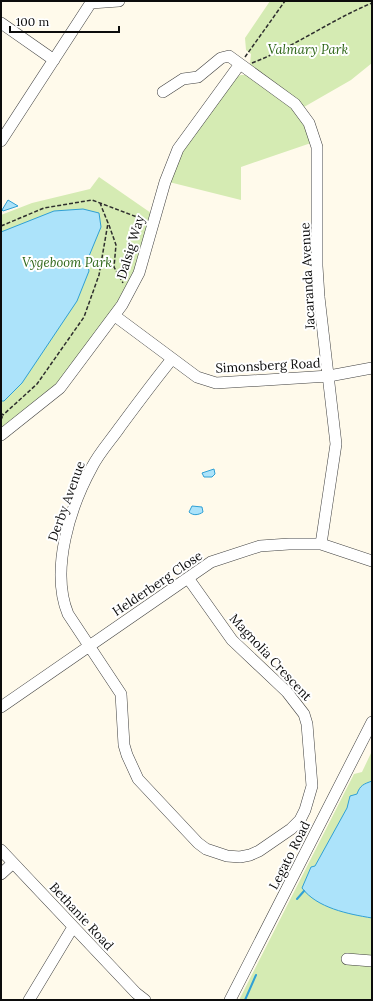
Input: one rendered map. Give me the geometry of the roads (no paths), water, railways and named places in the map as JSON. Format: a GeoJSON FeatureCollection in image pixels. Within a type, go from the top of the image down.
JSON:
{"type":"FeatureCollection","features":[{"type":"Feature","properties":{"kind":"street"},"geometry":{"type":"LineString","coordinates":[[1,141],[92,2],[119,1]]}},
{"type":"Feature","properties":{"kind":"street"},"geometry":{"type":"LineString","coordinates":[[1,22],[54,60]]}},
{"type":"Feature","properties":{"kind":"street","name":"Jacaranda Avenue"},"geometry":{"type":"LineString","coordinates":[[163,92],[183,79],[198,77],[224,56],[229,56],[295,104],[310,123],[315,138],[318,155],[318,281],[336,451],[321,544]]}},
{"type":"Feature","properties":{"kind":"street","name":"Dalsig Way"},"geometry":{"type":"LineString","coordinates":[[1,435],[60,388],[115,316],[129,294],[139,273],[164,182],[178,149],[241,65]]}},
{"type":"Feature","properties":{"kind":"street","name":"Simonsberg Road"},"geometry":{"type":"LineString","coordinates":[[115,316],[196,377],[216,383],[329,376],[372,368]]}},
{"type":"Feature","properties":{"kind":"street","name":"Derby Avenue"},"geometry":{"type":"LineString","coordinates":[[89,646],[68,614],[63,602],[61,563],[68,527],[94,462],[172,359]]}},
{"type":"Feature","properties":{"kind":"street","name":"Helderberg Close"},"geometry":{"type":"LineString","coordinates":[[1,708],[211,562],[260,546],[321,544],[372,561]]}},
{"type":"Feature","properties":{"kind":"street","name":"Magnolia Crescent"},"geometry":{"type":"LineString","coordinates":[[89,646],[121,694],[124,745],[138,779],[198,843],[206,849],[217,854],[240,857],[259,851],[271,844],[300,820],[310,799],[312,772],[307,724],[304,714],[296,702],[232,640],[188,578]]}},
{"type":"Feature","properties":{"kind":"street","name":"Legato Road"},"geometry":{"type":"LineString","coordinates":[[230,1000],[372,722]]}},
{"type":"Feature","properties":{"kind":"street","name":"Bethanie Road"},"geometry":{"type":"LineString","coordinates":[[1,850],[73,927],[145,1000]]}},
{"type":"Feature","properties":{"kind":"street"},"geometry":{"type":"LineString","coordinates":[[1,874],[13,863]]}},
{"type":"Feature","properties":{"kind":"street"},"geometry":{"type":"LineString","coordinates":[[29,1000],[73,927]]}},
{"type":"Feature","properties":{"kind":"street"},"geometry":{"type":"LineString","coordinates":[[347,959],[372,960]]}},
{"type":"Feature","properties":{"kind":"water"},"geometry":{"type":"Polygon","coordinates":[[[8,200],[18,206],[3,211],[2,210],[8,200]]]}},
{"type":"Feature","properties":{"kind":"water"},"geometry":{"type":"Polygon","coordinates":[[[83,209],[99,213],[101,227],[87,261],[89,271],[77,301],[22,383],[4,401],[1,401],[1,232],[54,211],[83,209]]]}},
{"type":"Feature","properties":{"kind":"water"},"geometry":{"type":"Polygon","coordinates":[[[214,469],[215,474],[212,477],[204,477],[202,473],[214,469]]]}},
{"type":"Feature","properties":{"kind":"water"},"geometry":{"type":"Polygon","coordinates":[[[192,506],[202,507],[203,512],[196,515],[192,514],[189,512],[192,506]]]}},
{"type":"Feature","properties":{"kind":"water"},"geometry":{"type":"Polygon","coordinates":[[[372,781],[372,918],[343,912],[324,905],[308,895],[302,888],[311,867],[315,866],[347,808],[350,796],[357,794],[363,785],[372,781]]]}},
{"type":"Feature","properties":{"kind":"waterway"},"geometry":{"type":"LineString","coordinates":[[297,899],[304,891]]}},
{"type":"Feature","properties":{"kind":"waterway"},"geometry":{"type":"LineString","coordinates":[[245,1000],[256,975]]}},
{"type":"Feature","properties":{"kind":"park label","name":"Valmary Park"},"geometry":{"type":"Point","coordinates":[308,49]}},
{"type":"Feature","properties":{"kind":"park label","name":"Vygeboom Park"},"geometry":{"type":"Point","coordinates":[67,262]}}]}
